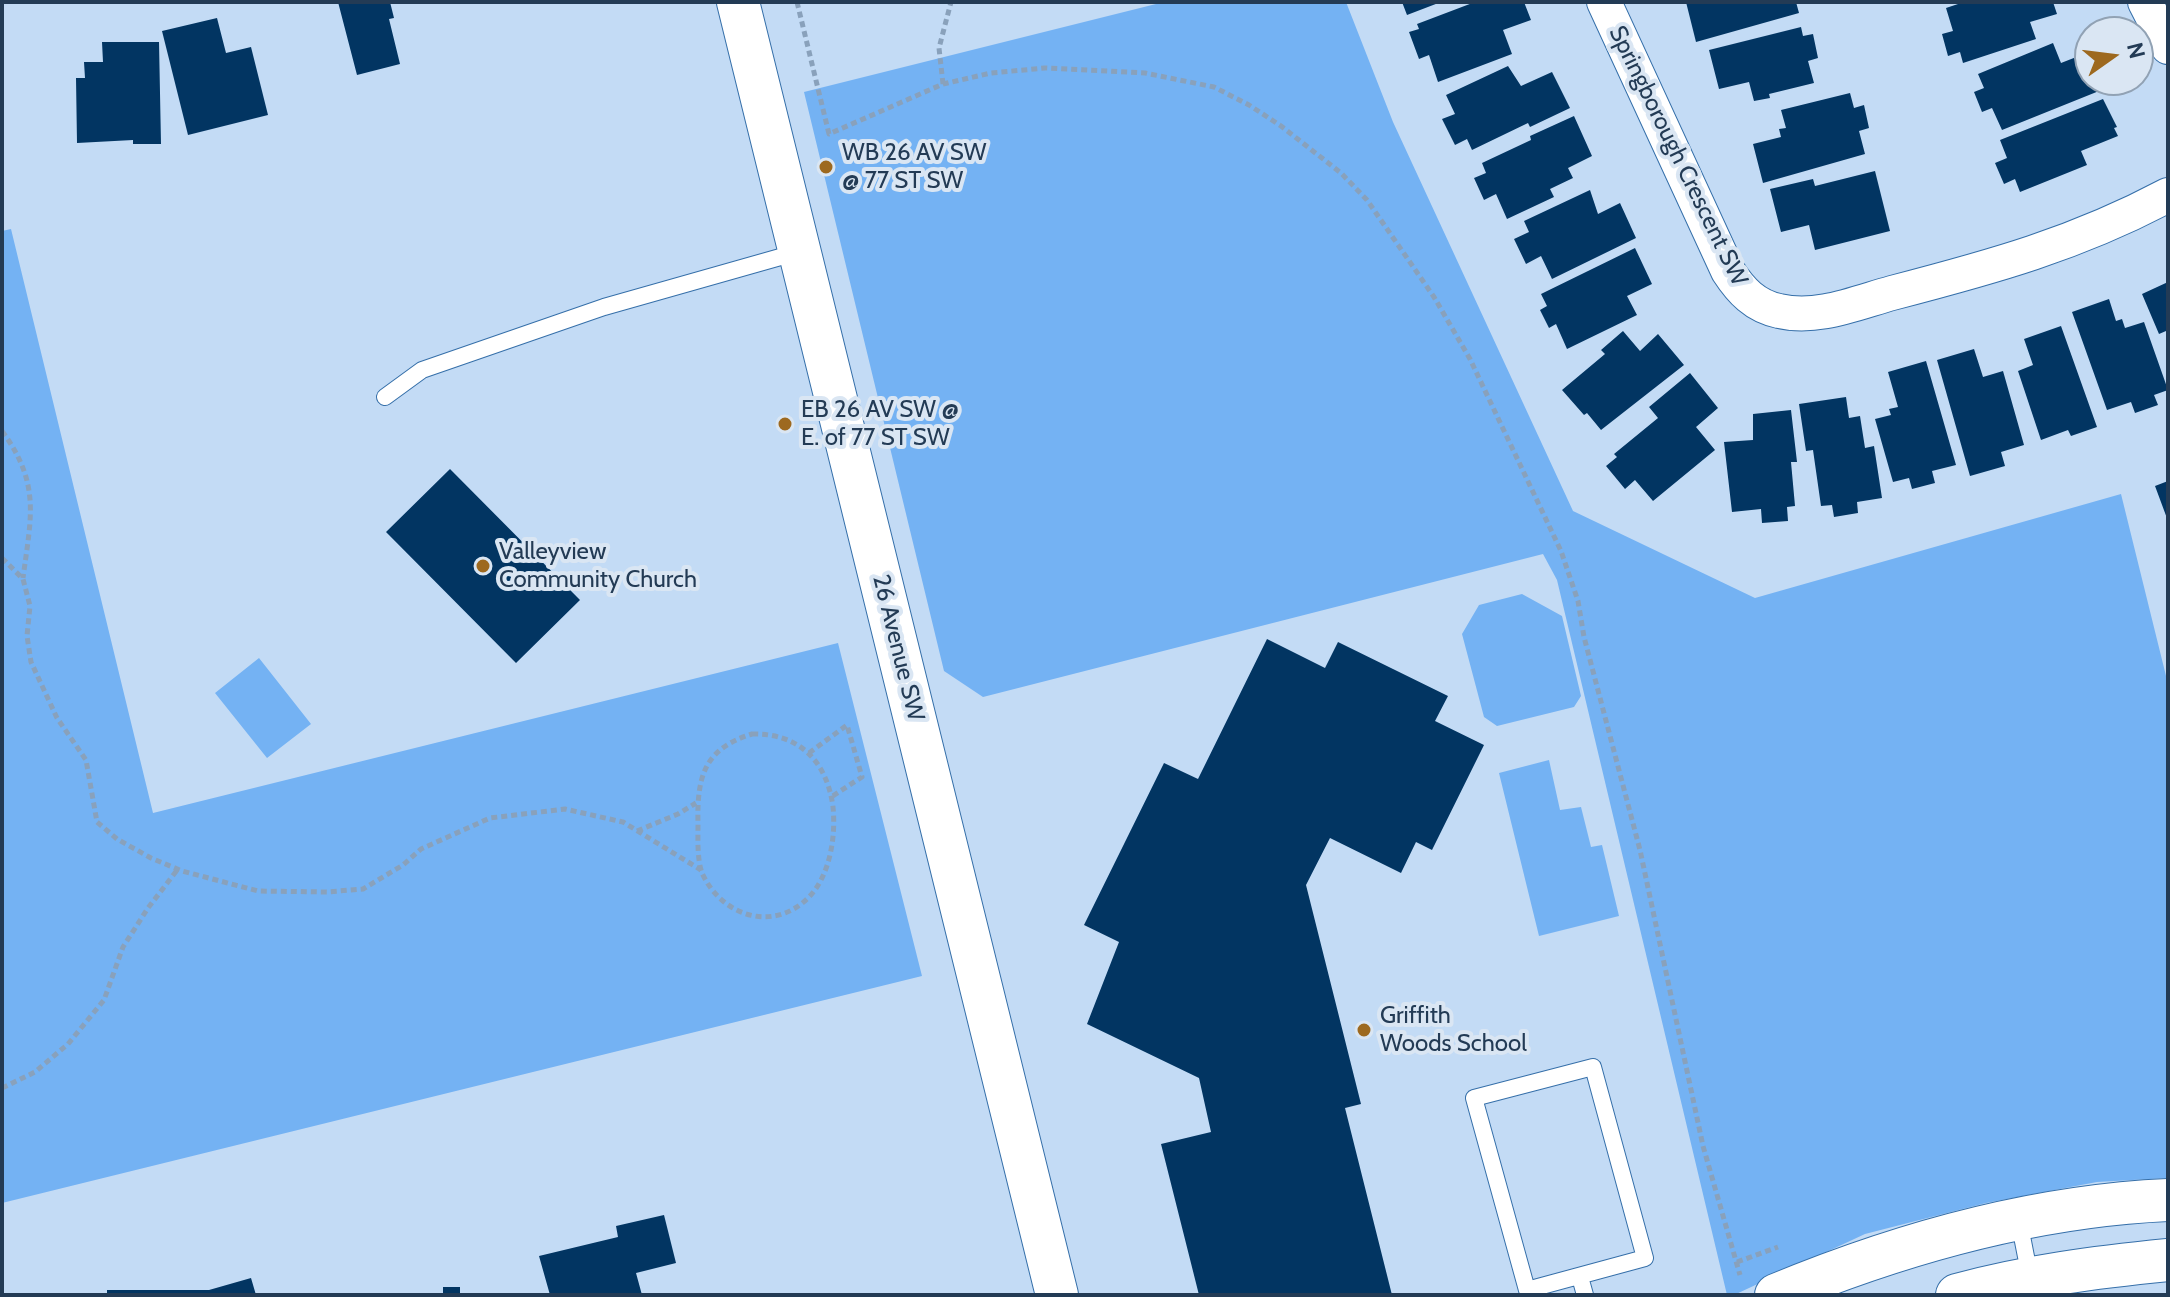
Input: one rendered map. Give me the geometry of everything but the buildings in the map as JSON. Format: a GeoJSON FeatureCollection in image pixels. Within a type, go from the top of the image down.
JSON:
{"type":"FeatureCollection","features":[{"type":"Feature","properties":{"kind":"street","name":"26 Avenue SW"},"geometry":{"type":"LineString","coordinates":[[738,2],[1057,1295]]}},
{"type":"Feature","properties":{"kind":"street","name":"Springborough Crescent SW"},"geometry":{"type":"LineString","coordinates":[[1604,2],[1728,271],[1744,295],[1765,307],[1814,314],[2007,263],[2111,224],[2168,195]]}},
{"type":"Feature","properties":{"kind":"street"},"geometry":{"type":"LineString","coordinates":[[2145,2],[2168,47]]}},
{"type":"Feature","properties":{"kind":"street"},"geometry":{"type":"LineString","coordinates":[[1759,1289],[1939,1238],[2019,1219],[2076,1209],[2168,1200]]}},
{"type":"Feature","properties":{"kind":"street"},"geometry":{"type":"LineString","coordinates":[[1957,1295],[2030,1278],[2168,1260]]}},
{"type":"Feature","properties":{"kind":"lane"},"geometry":{"type":"LineString","coordinates":[[385,397],[422,370],[604,307],[800,251]]}},
{"type":"Feature","properties":{"kind":"lane"},"geometry":{"type":"LineString","coordinates":[[1593,1067],[1645,1258],[1580,1277],[1527,1290],[1474,1098],[1593,1067]]}},
{"type":"Feature","properties":{"kind":"lane"},"geometry":{"type":"LineString","coordinates":[[2019,1219],[2030,1278]]}},
{"type":"Feature","properties":{"kind":"lane"},"geometry":{"type":"LineString","coordinates":[[1580,1277],[1585,1295]]}},
{"type":"Feature","properties":{"kind":"path"},"geometry":{"type":"LineString","coordinates":[[797,2],[829,134],[943,84],[991,73],[1045,68],[1145,73],[1214,87],[1249,105],[1341,173],[1367,200],[1434,297],[1470,359],[1561,551],[1578,601],[1584,637],[1661,938],[1669,991],[1703,1146],[1759,1289]]}},
{"type":"Feature","properties":{"kind":"path"},"geometry":{"type":"LineString","coordinates":[[943,84],[939,48],[951,2]]}},
{"type":"Feature","properties":{"kind":"path"},"geometry":{"type":"LineString","coordinates":[[2,431],[17,452],[31,492],[23,579],[30,606],[27,636],[31,662],[57,718],[86,760],[97,822],[117,839],[178,869],[258,891],[327,892],[363,889],[403,865],[421,849],[490,818],[565,809],[623,822],[701,870]]}},
{"type":"Feature","properties":{"kind":"path"},"geometry":{"type":"LineString","coordinates":[[2,558],[23,579]]}},
{"type":"Feature","properties":{"kind":"path"},"geometry":{"type":"LineString","coordinates":[[809,753],[847,725],[862,777],[831,797]]}},
{"type":"Feature","properties":{"kind":"path"},"geometry":{"type":"LineString","coordinates":[[752,734],[783,736],[809,753],[824,776],[831,797],[833,839],[828,859],[811,894],[789,912],[761,917],[744,915],[717,897],[701,870],[697,803],[703,772],[723,747],[752,734]]}},
{"type":"Feature","properties":{"kind":"path"},"geometry":{"type":"LineString","coordinates":[[637,831],[697,803]]}},
{"type":"Feature","properties":{"kind":"path"},"geometry":{"type":"LineString","coordinates":[[2,1088],[35,1072],[68,1044],[104,1000],[123,947],[178,869]]}},
{"type":"Feature","properties":{"kind":"shaded area"},"geometry":{"type":"Polygon","coordinates":[[[1164,2],[1346,2],[1393,122],[1573,511],[1755,598],[2121,494],[2168,684],[2168,1178],[2097,1182],[1986,1203],[1865,1234],[1734,1295],[1727,1295],[1557,580],[1543,554],[983,697],[944,671],[804,92],[1164,2]]]}},
{"type":"Feature","properties":{"kind":"shaded area"},"geometry":{"type":"Polygon","coordinates":[[[11,229],[153,813],[838,643],[922,976],[2,1203],[2,231],[11,229]]]}},
{"type":"Feature","properties":{"kind":"shaded area"},"geometry":{"type":"Polygon","coordinates":[[[1522,594],[1562,616],[1581,696],[1574,707],[1497,726],[1484,717],[1462,634],[1479,605],[1522,594]]]}},
{"type":"Feature","properties":{"kind":"shaded area"},"geometry":{"type":"Polygon","coordinates":[[[259,658],[311,724],[267,758],[215,693],[259,658]]]}},
{"type":"Feature","properties":{"kind":"shaded area"},"geometry":{"type":"Polygon","coordinates":[[[1549,760],[1560,810],[1581,807],[1591,847],[1602,845],[1619,916],[1539,936],[1499,773],[1549,760]]]}},
{"type":"Feature","properties":{"kind":"place","name":"WB 26 AV SW @ 77 ST SW"},"geometry":{"type":"Point","coordinates":[826,167]}},
{"type":"Feature","properties":{"kind":"place","name":"EB 26 AV SW @ E. of 77 ST SW"},"geometry":{"type":"Point","coordinates":[785,424]}},
{"type":"Feature","properties":{"kind":"place","name":"Valleyview Community Church"},"geometry":{"type":"Point","coordinates":[483,566]}},
{"type":"Feature","properties":{"kind":"place","name":"Griffith Woods School"},"geometry":{"type":"Point","coordinates":[1364,1030]}}]}
